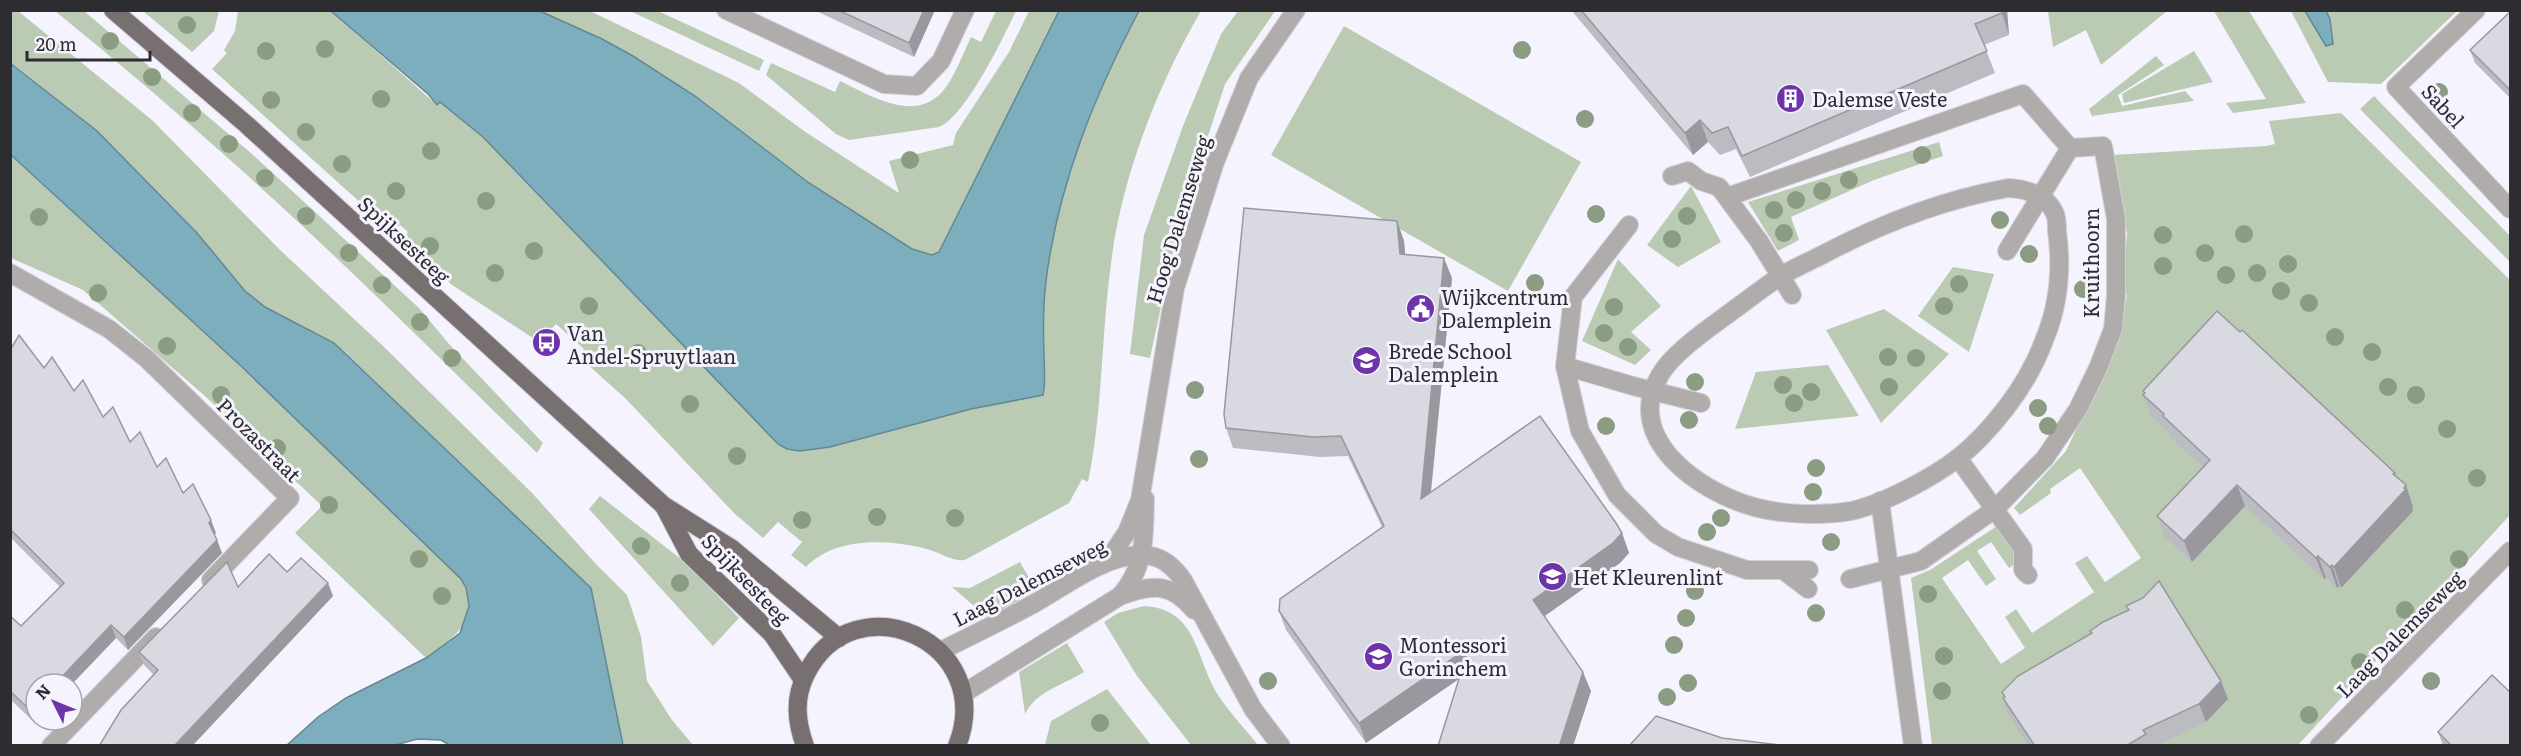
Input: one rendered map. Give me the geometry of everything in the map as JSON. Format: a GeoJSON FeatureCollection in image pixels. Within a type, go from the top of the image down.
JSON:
{"type":"FeatureCollection","features":[{"type":"Feature","properties":{"kind":"main road","name":"Spijksesteeg"},"geometry":{"type":"LineString","coordinates":[[113,10],[247,125],[663,505],[731,548],[839,638]]}},
{"type":"Feature","properties":{"kind":"main road","name":"Spijksesteeg"},"geometry":{"type":"LineString","coordinates":[[663,505],[689,554],[772,634],[803,680]]}},
{"type":"Feature","properties":{"kind":"main road"},"geometry":{"type":"LineString","coordinates":[[805,746],[797,714],[798,697],[803,680],[812,663],[824,649],[839,638],[874,627],[892,627],[910,631],[927,639],[941,651],[959,678],[964,693],[966,712],[957,746]]}},
{"type":"Feature","properties":{"kind":"street"},"geometry":{"type":"LineString","coordinates":[[726,10],[884,84],[917,86],[941,61],[965,10]]}},
{"type":"Feature","properties":{"kind":"street","name":"Hoog Dalemseweg"},"geometry":{"type":"LineString","coordinates":[[1106,563],[1122,540],[1140,500],[1175,288],[1215,162],[1249,78],[1296,10]]}},
{"type":"Feature","properties":{"kind":"street","name":"Sabel"},"geometry":{"type":"LineString","coordinates":[[2476,10],[2396,87],[2511,209]]}},
{"type":"Feature","properties":{"kind":"street"},"geometry":{"type":"LineString","coordinates":[[1727,197],[2023,94],[2070,148],[2007,251]]}},
{"type":"Feature","properties":{"kind":"street","name":"Kruithoorn"},"geometry":{"type":"LineString","coordinates":[[1850,579],[1921,561],[1995,509],[2045,458],[2078,409],[2098,368],[2112,329],[2116,296],[2116,219],[2107,145],[2070,148]]}},
{"type":"Feature","properties":{"kind":"street"},"geometry":{"type":"LineString","coordinates":[[1672,176],[1688,171],[1701,181],[1719,187],[1759,241],[1792,295]]}},
{"type":"Feature","properties":{"kind":"street","name":"Kruithoorn"},"geometry":{"type":"LineString","coordinates":[[2008,188],[2025,189],[2041,197],[2055,215],[2060,276],[2055,305],[2046,337],[2030,372],[2007,407],[1958,458],[1920,482],[1880,501],[1854,510],[1826,515],[1757,508],[1701,485],[1681,467],[1654,435],[1649,417],[1653,392],[1661,373],[1709,328],[1781,276],[1883,225],[1967,196],[2008,188]]}},
{"type":"Feature","properties":{"kind":"street"},"geometry":{"type":"LineString","coordinates":[[1629,225],[1573,297],[1565,366],[1580,431],[1617,495],[1656,534],[1678,547],[1747,570],[1809,570]]}},
{"type":"Feature","properties":{"kind":"street","name":"Prozastraat"},"geometry":{"type":"LineString","coordinates":[[10,273],[109,329],[140,353],[290,498],[200,591]]}},
{"type":"Feature","properties":{"kind":"street"},"geometry":{"type":"LineString","coordinates":[[1565,366],[1653,392],[1701,403]]}},
{"type":"Feature","properties":{"kind":"street","name":"Hoog Dalemseweg"},"geometry":{"type":"LineString","coordinates":[[1120,596],[1132,583],[1139,567],[1148,458]]}},
{"type":"Feature","properties":{"kind":"street"},"geometry":{"type":"LineString","coordinates":[[1958,458],[2023,549],[2024,570],[2028,575]]}},
{"type":"Feature","properties":{"kind":"street"},"geometry":{"type":"LineString","coordinates":[[1880,501],[1913,746]]}},
{"type":"Feature","properties":{"kind":"street","name":"Laag Dalemseweg"},"geometry":{"type":"LineString","coordinates":[[2319,746],[2511,551]]}},
{"type":"Feature","properties":{"kind":"street"},"geometry":{"type":"LineString","coordinates":[[1141,555],[1163,560],[1174,567],[1253,709],[1281,746]]}},
{"type":"Feature","properties":{"kind":"street","name":"Laag Dalemseweg"},"geometry":{"type":"LineString","coordinates":[[941,651],[1106,563],[1141,555]]}},
{"type":"Feature","properties":{"kind":"street"},"geometry":{"type":"LineString","coordinates":[[1784,570],[1808,589]]}},
{"type":"Feature","properties":{"kind":"street"},"geometry":{"type":"LineString","coordinates":[[964,693],[1120,596],[1142,587],[1161,587],[1182,599],[1208,628]]}},
{"type":"Feature","properties":{"kind":"street"},"geometry":{"type":"LineString","coordinates":[[51,746],[168,625]]}},
{"type":"Feature","properties":{"kind":"green space"},"geometry":{"type":"Polygon","coordinates":[[[2048,10],[2167,11],[2101,65],[2086,30],[2053,47],[2048,10]]]}},
{"type":"Feature","properties":{"kind":"green space"},"geometry":{"type":"Polygon","coordinates":[[[10,11],[18,11],[152,120],[279,249],[383,346],[533,494],[627,595],[641,637],[647,681],[672,720],[693,745],[623,745],[591,587],[334,343],[265,307],[245,291],[197,233],[97,131],[11,63],[10,11]]]}},
{"type":"Feature","properties":{"kind":"green space"},"geometry":{"type":"Polygon","coordinates":[[[55,11],[84,11],[252,154],[419,308],[449,344],[543,443],[537,453],[276,202],[170,107],[55,11]]]}},
{"type":"Feature","properties":{"kind":"green space"},"geometry":{"type":"Polygon","coordinates":[[[143,11],[219,11],[214,31],[192,52],[143,11]]]}},
{"type":"Feature","properties":{"kind":"green space"},"geometry":{"type":"Polygon","coordinates":[[[238,11],[331,11],[437,105],[440,102],[483,137],[800,451],[830,447],[971,409],[1043,395],[1045,380],[1044,300],[1052,245],[1069,176],[1093,108],[1139,11],[1201,11],[1156,101],[1123,199],[1111,264],[1097,428],[1088,482],[1082,479],[1069,503],[965,560],[952,559],[915,546],[882,542],[848,545],[832,550],[818,557],[806,567],[791,555],[802,542],[778,522],[763,538],[734,513],[626,399],[578,356],[584,349],[556,324],[539,342],[452,285],[402,240],[408,232],[400,225],[393,232],[212,69],[227,53],[224,50],[235,31],[238,11]]]}},
{"type":"Feature","properties":{"kind":"green space"},"geometry":{"type":"Polygon","coordinates":[[[540,11],[590,11],[739,83],[804,131],[899,193],[889,161],[953,145],[956,133],[1009,52],[1029,11],[1059,11],[939,252],[932,255],[914,250],[806,181],[668,78],[630,54],[540,11]]]}},
{"type":"Feature","properties":{"kind":"green space"},"geometry":{"type":"Polygon","coordinates":[[[630,11],[658,11],[764,60],[759,71],[630,11]]]}},
{"type":"Feature","properties":{"kind":"green space"},"geometry":{"type":"Polygon","coordinates":[[[996,11],[1016,11],[972,93],[950,120],[939,127],[849,140],[836,134],[766,75],[771,63],[835,92],[840,81],[880,100],[909,106],[922,105],[935,99],[946,87],[971,37],[981,42],[996,11]]]}},
{"type":"Feature","properties":{"kind":"green space"},"geometry":{"type":"Polygon","coordinates":[[[1238,11],[1275,11],[1225,84],[1178,228],[1150,358],[1130,354],[1144,235],[1183,126],[1221,34],[1238,11]]]}},
{"type":"Feature","properties":{"kind":"green space"},"geometry":{"type":"Polygon","coordinates":[[[2214,11],[2249,11],[2306,103],[2233,113],[2226,103],[2266,99],[2214,11]]]}},
{"type":"Feature","properties":{"kind":"green space"},"geometry":{"type":"Polygon","coordinates":[[[2291,11],[2457,11],[2381,84],[2328,82],[2291,11]]]}},
{"type":"Feature","properties":{"kind":"green space"},"geometry":{"type":"Polygon","coordinates":[[[1344,26],[1581,162],[1508,291],[1271,155],[1344,26]]]}},
{"type":"Feature","properties":{"kind":"green space"},"geometry":{"type":"Polygon","coordinates":[[[2194,51],[2213,82],[2124,103],[2122,94],[2194,51]]]}},
{"type":"Feature","properties":{"kind":"green space"},"geometry":{"type":"Polygon","coordinates":[[[2156,56],[2164,65],[2118,95],[2122,106],[2185,91],[2194,101],[2092,116],[2089,109],[2156,56]]]}},
{"type":"Feature","properties":{"kind":"green space"},"geometry":{"type":"Polygon","coordinates":[[[2374,96],[2510,236],[2510,262],[2360,109],[2374,96]]]}},
{"type":"Feature","properties":{"kind":"green space"},"geometry":{"type":"Polygon","coordinates":[[[2341,113],[2510,280],[2510,515],[2298,745],[1932,745],[1911,578],[1930,570],[1997,526],[2019,561],[2009,568],[1991,542],[1977,551],[1996,579],[1986,586],[1968,560],[1942,578],[2001,664],[2025,648],[2005,617],[2016,609],[2032,633],[2094,592],[2075,563],[2087,556],[2105,582],[2141,558],[2080,468],[2050,489],[2051,493],[2020,515],[2014,508],[2066,451],[2117,343],[2127,295],[2121,294],[2127,234],[2112,155],[2266,146],[2275,144],[2269,121],[2341,113]]]}},
{"type":"Feature","properties":{"kind":"green space"},"geometry":{"type":"Polygon","coordinates":[[[1939,142],[1943,156],[1874,180],[1791,217],[1799,240],[1778,251],[1748,202],[1939,142]]]}},
{"type":"Feature","properties":{"kind":"green space"},"geometry":{"type":"Polygon","coordinates":[[[10,155],[241,366],[461,579],[469,606],[463,626],[456,634],[426,658],[295,533],[322,506],[206,397],[83,290],[11,258],[10,155]]]}},
{"type":"Feature","properties":{"kind":"green space"},"geometry":{"type":"Polygon","coordinates":[[[1691,186],[1721,242],[1678,267],[1647,245],[1691,186]]]}},
{"type":"Feature","properties":{"kind":"green space"},"geometry":{"type":"Polygon","coordinates":[[[1618,259],[1661,306],[1631,332],[1651,350],[1635,365],[1582,341],[1618,259]]]}},
{"type":"Feature","properties":{"kind":"green space"},"geometry":{"type":"Polygon","coordinates":[[[1953,267],[1994,274],[1969,352],[1918,316],[1953,267]]]}},
{"type":"Feature","properties":{"kind":"green space"},"geometry":{"type":"Polygon","coordinates":[[[1884,309],[1949,354],[1881,423],[1826,330],[1884,309]]]}},
{"type":"Feature","properties":{"kind":"green space"},"geometry":{"type":"Polygon","coordinates":[[[1828,365],[1859,416],[1735,429],[1756,372],[1828,365]]]}},
{"type":"Feature","properties":{"kind":"green space"},"geometry":{"type":"Polygon","coordinates":[[[600,496],[686,563],[739,618],[713,646],[589,509],[600,496]]]}},
{"type":"Feature","properties":{"kind":"green space"},"geometry":{"type":"Polygon","coordinates":[[[1020,562],[1036,590],[988,618],[952,587],[970,588],[1020,562]]]}},
{"type":"Feature","properties":{"kind":"green space"},"geometry":{"type":"Polygon","coordinates":[[[1144,606],[1162,609],[1175,616],[1185,626],[1193,638],[1218,695],[1258,745],[1191,745],[1137,676],[1104,622],[1118,613],[1144,606]]]}},
{"type":"Feature","properties":{"kind":"green space"},"geometry":{"type":"Polygon","coordinates":[[[1067,643],[1084,672],[1043,694],[1025,714],[1019,672],[1067,643]]]}},
{"type":"Feature","properties":{"kind":"green space"},"geometry":{"type":"Polygon","coordinates":[[[1107,689],[1151,745],[1045,745],[1051,721],[1107,689]]]}},
{"type":"Feature","properties":{"kind":"water"},"geometry":{"type":"Polygon","coordinates":[[[331,11],[540,11],[602,39],[633,56],[695,96],[809,183],[912,249],[932,255],[939,252],[1059,11],[1139,11],[1093,108],[1059,210],[1045,290],[1043,395],[971,409],[830,447],[800,451],[787,449],[778,444],[483,137],[440,102],[437,105],[428,94],[331,11]]]}},
{"type":"Feature","properties":{"kind":"water"},"geometry":{"type":"Polygon","coordinates":[[[2305,11],[2326,11],[2330,19],[2333,44],[2326,46],[2305,11]]]}},
{"type":"Feature","properties":{"kind":"water"},"geometry":{"type":"Polygon","coordinates":[[[10,63],[97,131],[197,233],[245,291],[265,307],[334,343],[591,588],[623,745],[451,746],[441,740],[417,739],[392,746],[287,745],[318,717],[346,698],[426,658],[460,633],[469,606],[466,588],[461,579],[241,366],[11,155],[10,63]]]}},
{"type":"Feature","properties":{"kind":"building"},"geometry":{"type":"Polygon","coordinates":[[[838,10],[924,10],[909,43],[838,10]]]}},
{"type":"Feature","properties":{"kind":"building","name":"Dalemse Veste"},"geometry":{"type":"Polygon","coordinates":[[[1581,10],[2001,10],[2002,13],[1975,24],[1987,51],[1742,156],[1728,127],[1712,133],[1700,120],[1685,133],[1581,10]]]}},
{"type":"Feature","properties":{"kind":"building"},"geometry":{"type":"Polygon","coordinates":[[[2511,11],[2511,91],[2470,50],[2511,11]]]}},
{"type":"Feature","properties":{"kind":"building"},"geometry":{"type":"Polygon","coordinates":[[[1244,208],[1397,221],[1400,254],[1444,258],[1421,499],[1540,416],[1622,533],[1613,543],[1533,600],[1583,672],[1560,744],[1566,746],[1438,746],[1469,647],[1359,723],[1279,611],[1280,599],[1384,526],[1341,436],[1313,437],[1226,428],[1224,414],[1244,208]]]}},
{"type":"Feature","properties":{"kind":"building"},"geometry":{"type":"Polygon","coordinates":[[[2217,311],[2240,332],[2242,330],[2406,485],[2404,488],[2406,489],[2334,567],[2332,565],[2330,567],[2318,556],[2316,558],[2237,485],[2184,541],[2157,516],[2210,460],[2163,416],[2164,414],[2143,395],[2145,393],[2143,391],[2217,311]]]}},
{"type":"Feature","properties":{"kind":"building"},"geometry":{"type":"Polygon","coordinates":[[[19,335],[44,368],[52,357],[74,391],[83,380],[103,417],[113,407],[130,442],[140,432],[157,467],[166,458],[183,493],[193,484],[211,520],[209,523],[217,540],[124,637],[111,625],[66,672],[24,672],[24,704],[10,691],[10,616],[21,626],[64,583],[10,529],[10,346],[12,347],[19,335]]]}},
{"type":"Feature","properties":{"kind":"building"},"geometry":{"type":"Polygon","coordinates":[[[269,554],[287,572],[301,558],[328,583],[174,746],[99,746],[121,710],[158,670],[139,652],[227,562],[238,587],[269,554]]]}},
{"type":"Feature","properties":{"kind":"building"},"geometry":{"type":"Polygon","coordinates":[[[2159,581],[2221,681],[2199,704],[2143,730],[2146,734],[2126,746],[2035,746],[2003,698],[2005,697],[2002,692],[2018,676],[2092,633],[2090,631],[2103,622],[2129,610],[2126,606],[2143,598],[2159,581]]]}},
{"type":"Feature","properties":{"kind":"building"},"geometry":{"type":"Polygon","coordinates":[[[2492,675],[2511,693],[2511,746],[2452,746],[2438,732],[2492,675]]]}},
{"type":"Feature","properties":{"kind":"building"},"geometry":{"type":"Polygon","coordinates":[[[1656,716],[1722,738],[1789,746],[1629,746],[1656,716]]]}},
{"type":"Feature","properties":{"kind":"place","name":"Dalemse Veste"},"geometry":{"type":"Point","coordinates":[1791,98]}},
{"type":"Feature","properties":{"kind":"place","name":"Wijkcentrum Dalemplein"},"geometry":{"type":"Point","coordinates":[1420,308]}},
{"type":"Feature","properties":{"kind":"place","name":"Van Andel-Spruytlaan"},"geometry":{"type":"Point","coordinates":[546,343]}},
{"type":"Feature","properties":{"kind":"place","name":"Brede School Dalemplein"},"geometry":{"type":"Point","coordinates":[1367,361]}},
{"type":"Feature","properties":{"kind":"place","name":"Het Kleurenlint"},"geometry":{"type":"Point","coordinates":[1552,576]}},
{"type":"Feature","properties":{"kind":"place","name":"Montessori Gorinchem"},"geometry":{"type":"Point","coordinates":[1378,656]}}]}
